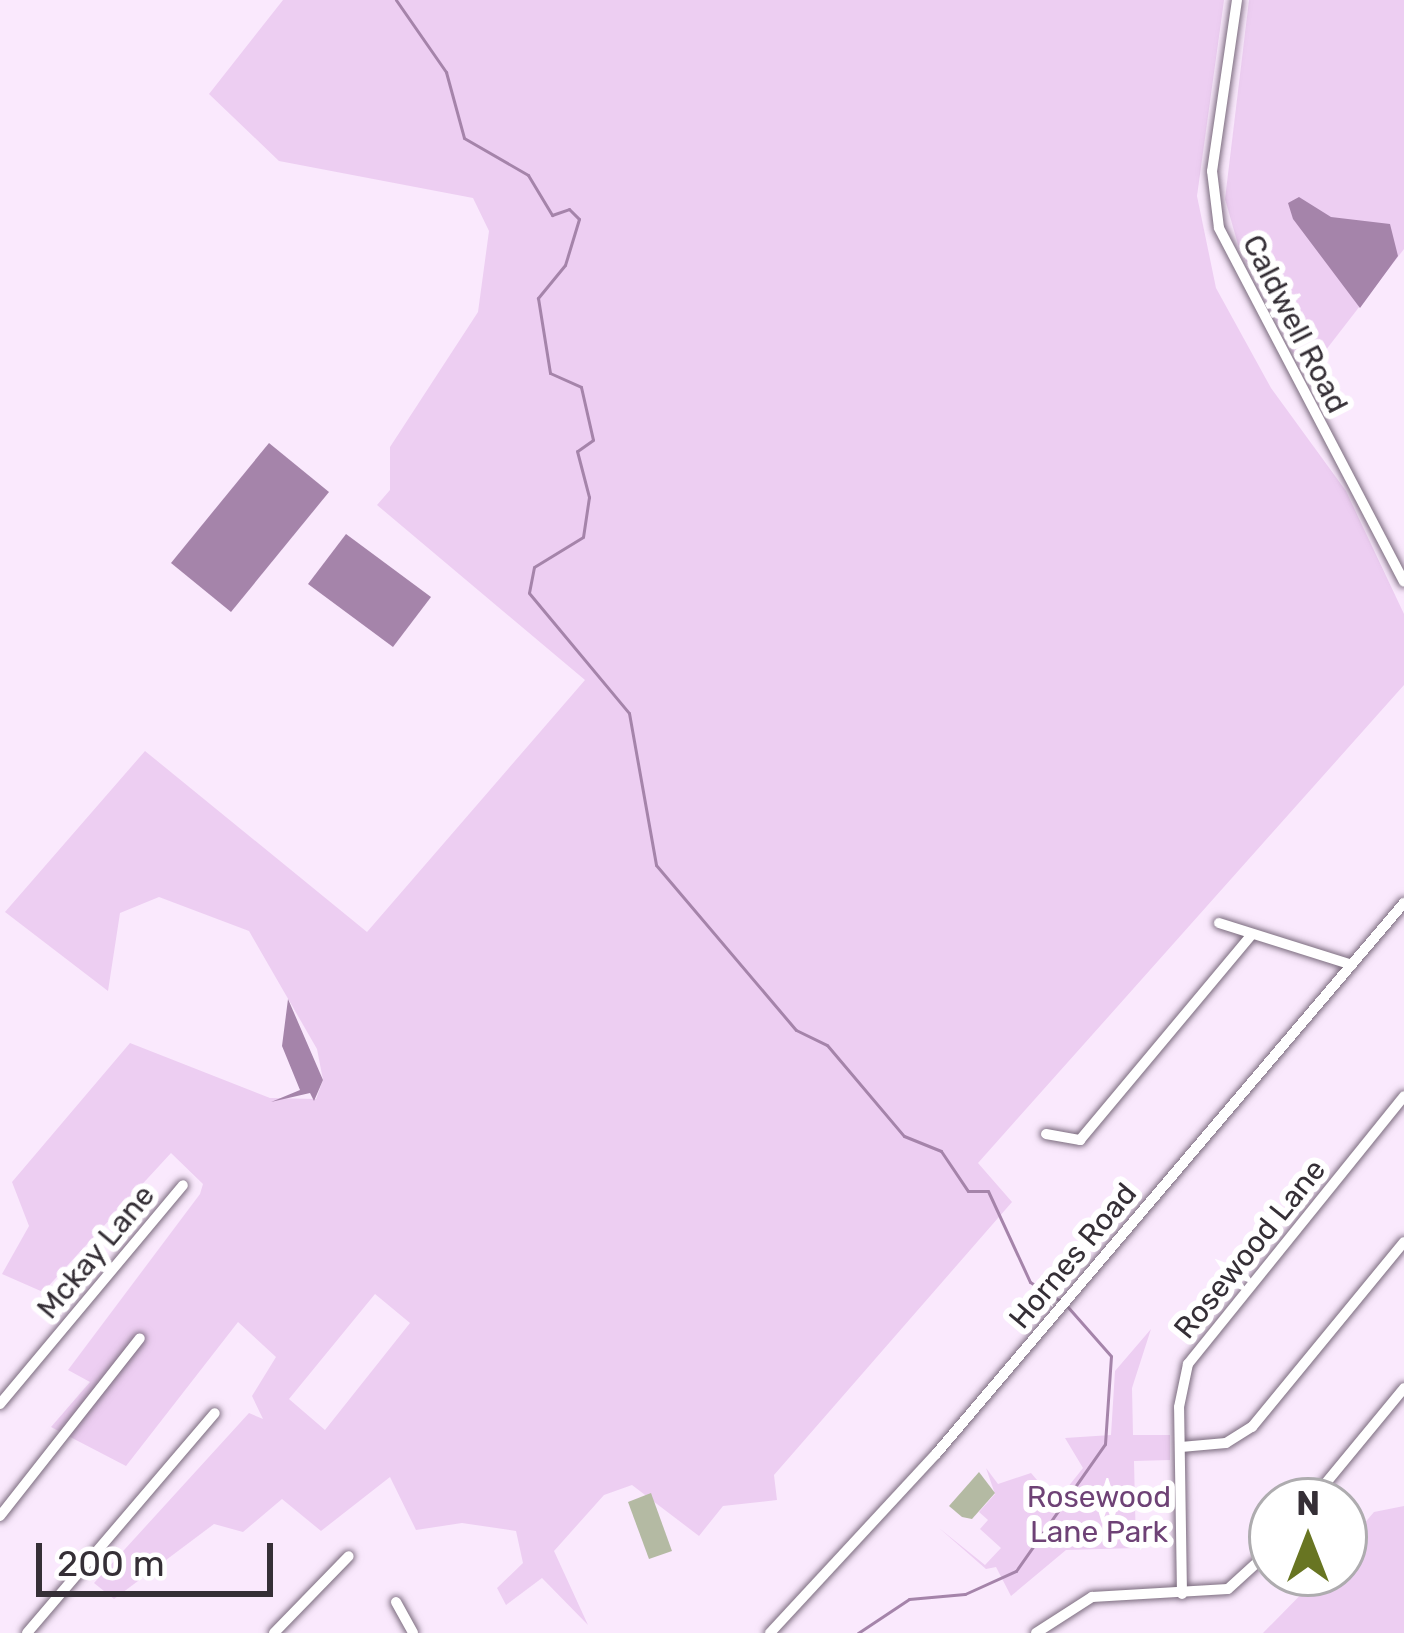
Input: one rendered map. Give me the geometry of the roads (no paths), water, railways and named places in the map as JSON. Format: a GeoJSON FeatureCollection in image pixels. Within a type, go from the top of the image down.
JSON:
{"type":"FeatureCollection","features":[{"type":"Feature","properties":{"kind":"street","name":"Caldwell Road"},"geometry":{"type":"LineString","coordinates":[[1237,0],[1212,171],[1220,228],[1404,582]]}},
{"type":"Feature","properties":{"kind":"street","name":"Hornes Road"},"geometry":{"type":"LineString","coordinates":[[770,1633],[1064,1303],[1404,903]]}},
{"type":"Feature","properties":{"kind":"street"},"geometry":{"type":"LineString","coordinates":[[1219,923],[1352,965]]}},
{"type":"Feature","properties":{"kind":"street"},"geometry":{"type":"LineString","coordinates":[[1046,1133],[1080,1140],[1252,934]]}},
{"type":"Feature","properties":{"kind":"street","name":"Rosewood Lane"},"geometry":{"type":"LineString","coordinates":[[1183,1594],[1179,1393],[1191,1357],[1404,1096]]}},
{"type":"Feature","properties":{"kind":"street","name":"Mckay Lane"},"geometry":{"type":"LineString","coordinates":[[0,1404],[183,1185]]}},
{"type":"Feature","properties":{"kind":"street"},"geometry":{"type":"LineString","coordinates":[[1181,1448],[1226,1443],[1252,1427],[1404,1242]]}},
{"type":"Feature","properties":{"kind":"street"},"geometry":{"type":"LineString","coordinates":[[0,1516],[140,1338]]}},
{"type":"Feature","properties":{"kind":"street"},"geometry":{"type":"LineString","coordinates":[[1331,1477],[1404,1388]]}},
{"type":"Feature","properties":{"kind":"street"},"geometry":{"type":"LineString","coordinates":[[27,1633],[215,1413]]}},
{"type":"Feature","properties":{"kind":"street"},"geometry":{"type":"LineString","coordinates":[[274,1633],[349,1556]]}},
{"type":"Feature","properties":{"kind":"street"},"geometry":{"type":"LineString","coordinates":[[1036,1633],[1081,1599],[1228,1588],[1248,1570]]}},
{"type":"Feature","properties":{"kind":"street"},"geometry":{"type":"LineString","coordinates":[[396,1602],[413,1633]]}},
{"type":"Feature","properties":{"kind":"waterway"},"geometry":{"type":"LineString","coordinates":[[396,0],[446,72],[464,138],[528,175],[552,215],[569,209],[579,219],[565,265],[538,298],[550,373],[581,387],[593,440],[577,451],[589,497],[583,537],[534,567],[529,593],[629,713],[656,865],[796,1030],[827,1045],[904,1136],[941,1151],[968,1191],[988,1191],[1030,1282],[1061,1301]]}},
{"type":"Feature","properties":{"kind":"waterway"},"geometry":{"type":"LineString","coordinates":[[858,1633],[909,1599],[965,1594],[1016,1571],[1105,1444],[1111,1356],[1068,1307]]}},
{"type":"Feature","properties":{"kind":"park label","name":"Rosewood Lane Park"},"geometry":{"type":"Point","coordinates":[1099,1514]}}]}
